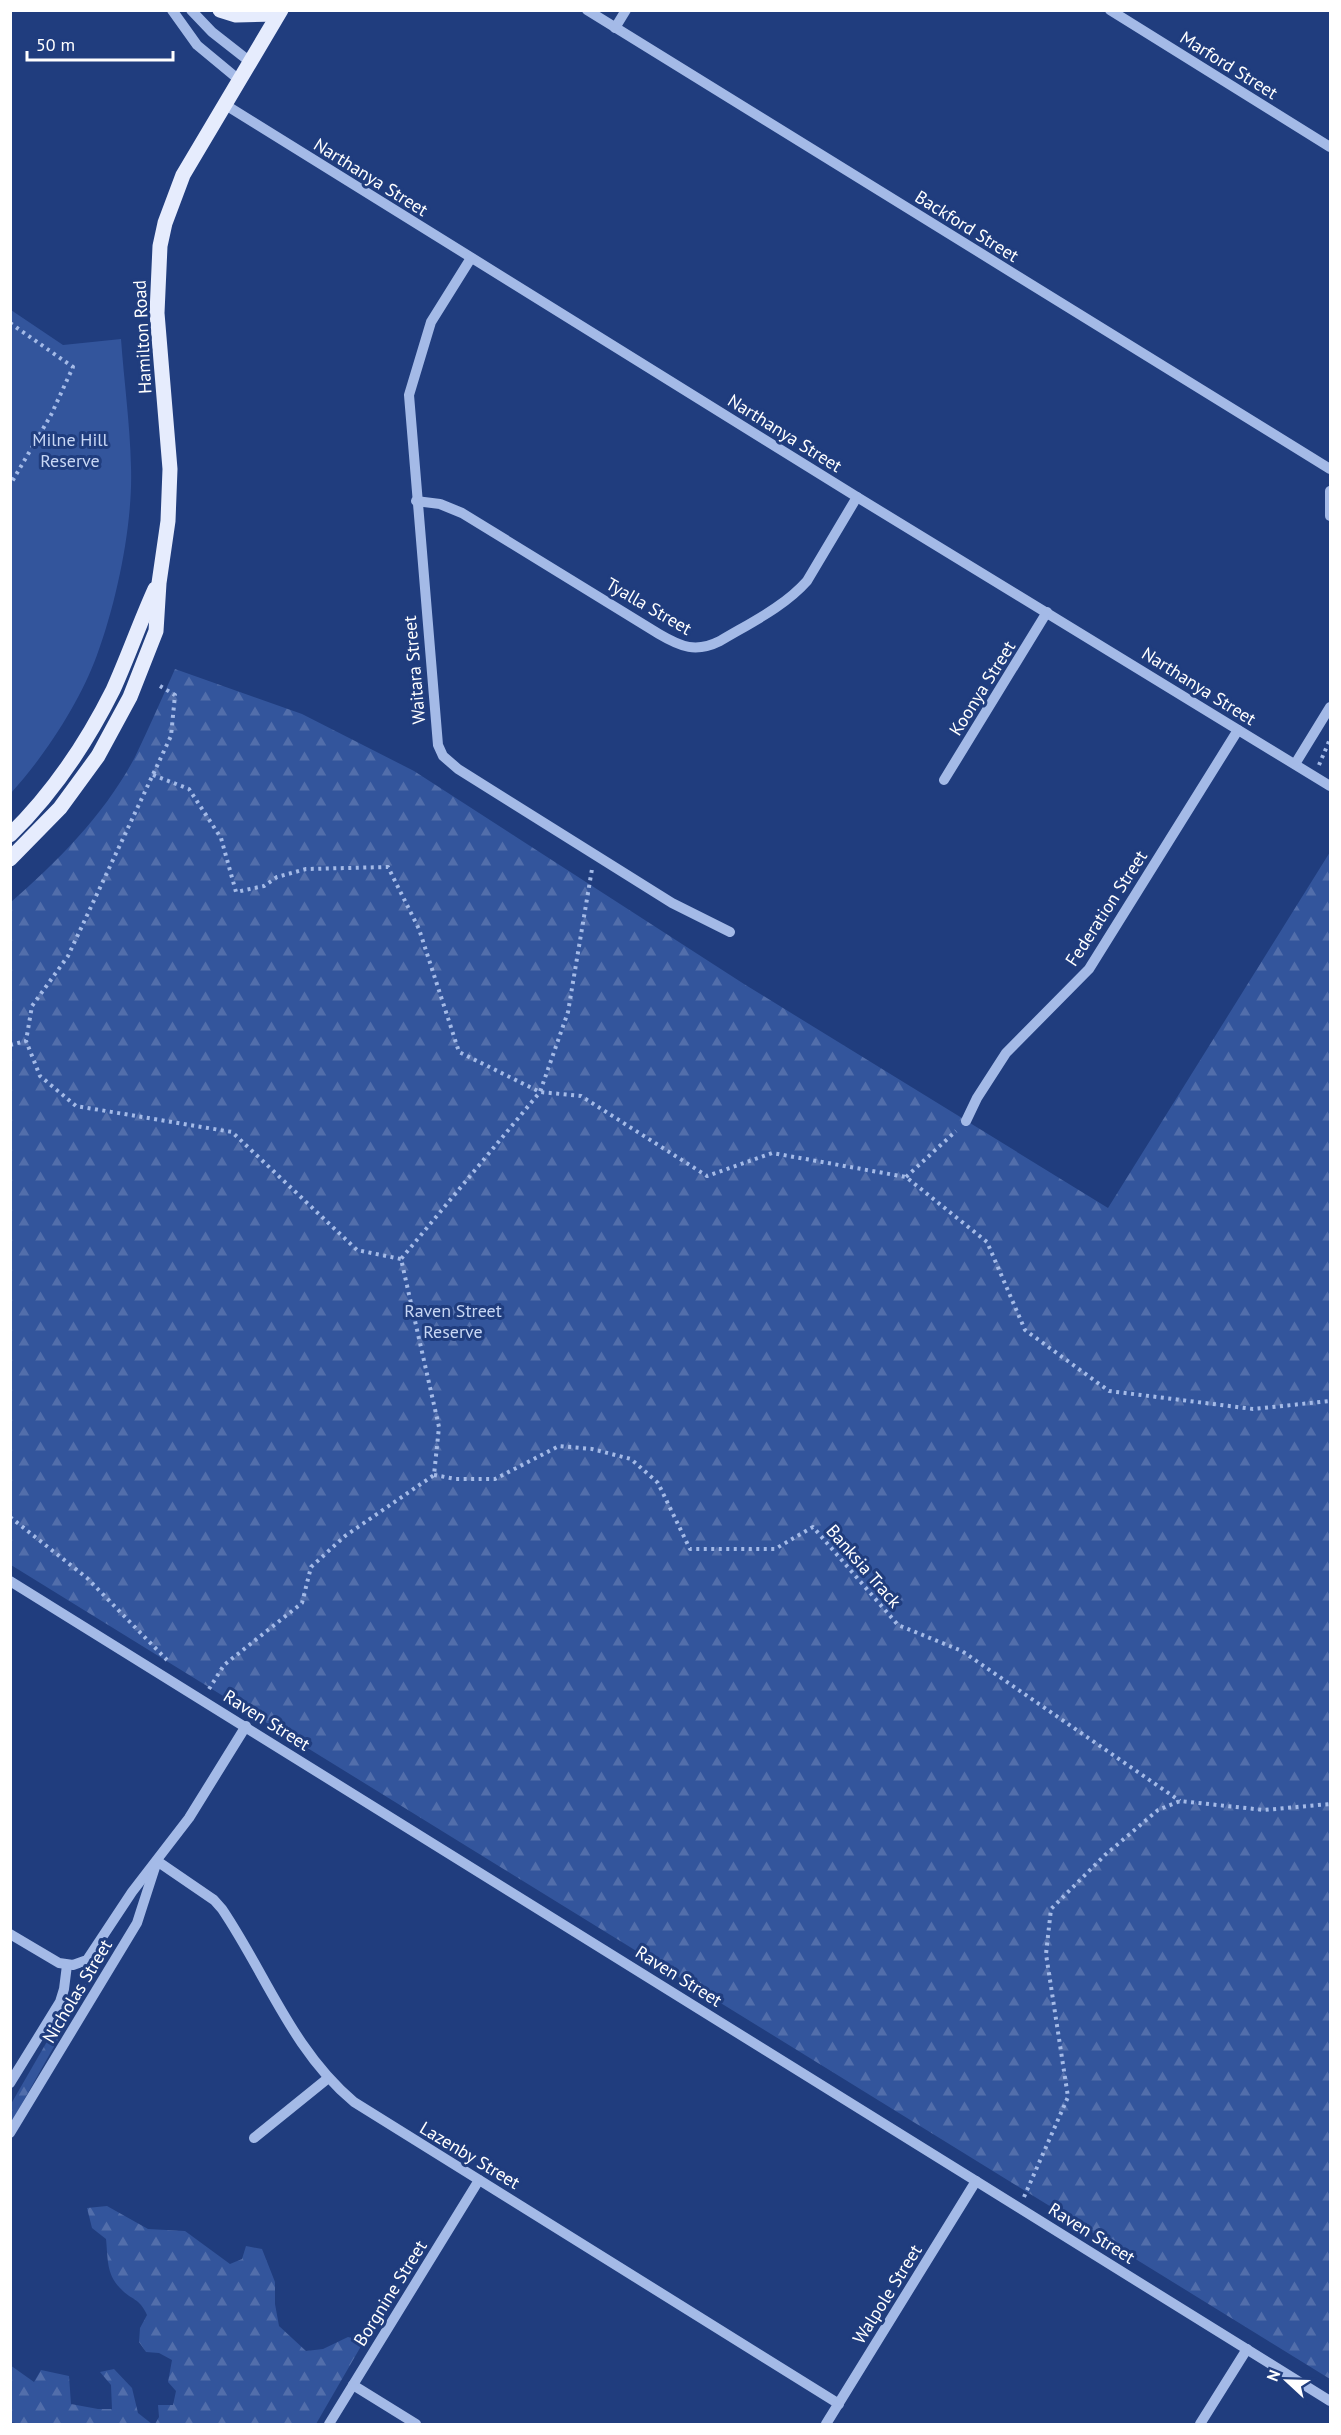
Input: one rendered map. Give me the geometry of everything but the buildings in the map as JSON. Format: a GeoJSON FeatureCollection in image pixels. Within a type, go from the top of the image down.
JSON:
{"type":"FeatureCollection","features":[{"type":"Feature","properties":{"kind":"main road"},"geometry":{"type":"LineString","coordinates":[[220,10],[236,15],[279,12]]}},
{"type":"Feature","properties":{"kind":"main road","name":"Hamilton Road"},"geometry":{"type":"LineString","coordinates":[[10,859],[41,829],[79,784],[116,725],[143,668],[156,631],[159,583],[168,521],[170,469],[157,313],[160,246],[165,223],[183,175],[279,12]]}},
{"type":"Feature","properties":{"kind":"main road","name":"Hamilton Road"},"geometry":{"type":"LineString","coordinates":[[10,835],[55,785],[77,755],[113,689],[138,625],[159,583]]}},
{"type":"Feature","properties":{"kind":"street"},"geometry":{"type":"LineString","coordinates":[[172,10],[197,45],[238,79]]}},
{"type":"Feature","properties":{"kind":"street"},"geometry":{"type":"LineString","coordinates":[[191,10],[212,32],[249,61]]}},
{"type":"Feature","properties":{"kind":"street","name":"Backford Street"},"geometry":{"type":"LineString","coordinates":[[587,10],[1330,469]]}},
{"type":"Feature","properties":{"kind":"street"},"geometry":{"type":"LineString","coordinates":[[615,28],[626,10]]}},
{"type":"Feature","properties":{"kind":"street","name":"Marford Street"},"geometry":{"type":"LineString","coordinates":[[1110,10],[1330,147]]}},
{"type":"Feature","properties":{"kind":"street","name":"Narthanya Street"},"geometry":{"type":"LineString","coordinates":[[224,104],[857,497],[1330,786]]}},
{"type":"Feature","properties":{"kind":"street","name":"Waitara Street"},"geometry":{"type":"LineString","coordinates":[[471,258],[431,322],[411,386],[409,404],[436,734],[443,756],[458,769],[672,903],[729,932]]}},
{"type":"Feature","properties":{"kind":"street"},"geometry":{"type":"LineString","coordinates":[[1330,491],[1330,516]]}},
{"type":"Feature","properties":{"kind":"street","name":"Tyalla Street"},"geometry":{"type":"LineString","coordinates":[[416,501],[440,504],[462,513],[659,634],[692,649],[709,647],[788,600],[807,580],[857,497]]}},
{"type":"Feature","properties":{"kind":"street","name":"Koonya Street"},"geometry":{"type":"LineString","coordinates":[[944,780],[1047,612]]}},
{"type":"Feature","properties":{"kind":"street"},"geometry":{"type":"LineString","coordinates":[[1295,764],[1330,707]]}},
{"type":"Feature","properties":{"kind":"street","name":"Federation Street"},"geometry":{"type":"LineString","coordinates":[[966,1121],[977,1098],[1006,1053],[1089,969],[1238,730]]}},
{"type":"Feature","properties":{"kind":"street","name":"Raven Street"},"geometry":{"type":"LineString","coordinates":[[10,1581],[1330,2401]]}},
{"type":"Feature","properties":{"kind":"street","name":"Nicholas Street"},"geometry":{"type":"LineString","coordinates":[[10,2083],[60,2002],[67,1965],[83,1963],[92,1955],[121,1908],[189,1818],[246,1726]]}},
{"type":"Feature","properties":{"kind":"street","name":"Nicholas Street"},"geometry":{"type":"LineString","coordinates":[[10,2133],[137,1923],[157,1861]]}},
{"type":"Feature","properties":{"kind":"street","name":"Lazenby Street"},"geometry":{"type":"LineString","coordinates":[[157,1861],[214,1900],[222,1909],[300,2042],[327,2079],[366,2111],[839,2404]]}},
{"type":"Feature","properties":{"kind":"street"},"geometry":{"type":"LineString","coordinates":[[10,1934],[54,1961],[67,1965]]}},
{"type":"Feature","properties":{"kind":"street"},"geometry":{"type":"LineString","coordinates":[[254,2138],[327,2079]]}},
{"type":"Feature","properties":{"kind":"street","name":"Borgnine Street"},"geometry":{"type":"LineString","coordinates":[[329,2424],[480,2180]]}},
{"type":"Feature","properties":{"kind":"street","name":"Walpole Street"},"geometry":{"type":"LineString","coordinates":[[826,2424],[976,2181]]}},
{"type":"Feature","properties":{"kind":"street"},"geometry":{"type":"LineString","coordinates":[[1200,2424],[1246,2349]]}},
{"type":"Feature","properties":{"kind":"street"},"geometry":{"type":"LineString","coordinates":[[353,2385],[416,2424]]}},
{"type":"Feature","properties":{"kind":"path"},"geometry":{"type":"LineString","coordinates":[[10,323],[73,367],[51,415],[10,485]]}},
{"type":"Feature","properties":{"kind":"path"},"geometry":{"type":"LineString","coordinates":[[10,576],[10,603]]}},
{"type":"Feature","properties":{"kind":"path"},"geometry":{"type":"LineString","coordinates":[[160,686],[175,695],[171,736],[68,956],[32,1006],[26,1041],[40,1076],[76,1106],[232,1132],[357,1250],[401,1259]]}},
{"type":"Feature","properties":{"kind":"path"},"geometry":{"type":"LineString","coordinates":[[1314,776],[1330,739]]}},
{"type":"Feature","properties":{"kind":"path"},"geometry":{"type":"LineString","coordinates":[[153,775],[189,789],[221,837],[236,892],[264,886],[277,877],[306,869],[388,867],[420,929],[459,1052],[540,1092],[581,1096],[707,1176],[772,1153],[906,1177],[987,1242],[1025,1330],[1110,1391],[1253,1409],[1330,1401]]}},
{"type":"Feature","properties":{"kind":"path"},"geometry":{"type":"LineString","coordinates":[[401,1259],[540,1092],[568,1012],[595,854]]}},
{"type":"Feature","properties":{"kind":"path"},"geometry":{"type":"LineString","coordinates":[[10,1045],[26,1041]]}},
{"type":"Feature","properties":{"kind":"path"},"geometry":{"type":"LineString","coordinates":[[906,1177],[966,1121]]}},
{"type":"Feature","properties":{"kind":"path"},"geometry":{"type":"LineString","coordinates":[[202,1699],[224,1665],[302,1603],[312,1567],[345,1536],[434,1475],[439,1427],[401,1259]]}},
{"type":"Feature","properties":{"kind":"path","name":"Banksia Track"},"geometry":{"type":"LineString","coordinates":[[434,1475],[456,1479],[495,1479],[559,1446],[592,1449],[631,1459],[658,1483],[690,1549],[775,1549],[813,1527],[898,1625],[962,1651],[1180,1801]]}},
{"type":"Feature","properties":{"kind":"path"},"geometry":{"type":"LineString","coordinates":[[10,1517],[87,1578],[171,1664]]}},
{"type":"Feature","properties":{"kind":"path"},"geometry":{"type":"LineString","coordinates":[[200,1682],[210,1688]]}},
{"type":"Feature","properties":{"kind":"path"},"geometry":{"type":"LineString","coordinates":[[1018,2207],[1027,2192],[1068,2097],[1046,1954],[1051,1909],[1105,1855],[1158,1810],[1180,1801],[1264,1810],[1330,1804]]}},
{"type":"Feature","properties":{"kind":"green space","name":"Milne Hill Reserve"},"geometry":{"type":"Polygon","coordinates":[[[11,310],[63,345],[121,339],[131,489],[126,537],[117,587],[90,673],[60,728],[36,763],[11,793],[11,310]]]}},
{"type":"Feature","properties":{"kind":"green space","name":"Raven Street Reserve"},"geometry":{"type":"Polygon","coordinates":[[[175,669],[302,714],[414,771],[744,984],[1108,1208],[1330,852],[1330,2379],[11,1565],[10,903],[63,853],[110,798],[135,757],[175,669]]]}},
{"type":"Feature","properties":{"kind":"green space"},"geometry":{"type":"Polygon","coordinates":[[[86,1984],[87,1988],[11,2123],[11,2104],[79,1986],[86,1984]]]}},
{"type":"Feature","properties":{"kind":"green space"},"geometry":{"type":"Polygon","coordinates":[[[107,2206],[148,2229],[185,2231],[230,2264],[242,2259],[246,2246],[262,2249],[275,2282],[275,2304],[279,2326],[306,2351],[323,2349],[348,2337],[364,2341],[316,2424],[155,2424],[159,2417],[158,2405],[173,2405],[176,2391],[168,2382],[172,2360],[159,2353],[146,2352],[139,2342],[140,2328],[147,2315],[138,2302],[115,2283],[108,2265],[106,2239],[92,2228],[87,2208],[107,2206]]]}},
{"type":"Feature","properties":{"kind":"green space"},"geometry":{"type":"Polygon","coordinates":[[[10,2365],[34,2382],[41,2370],[69,2376],[71,2404],[98,2409],[112,2409],[111,2385],[100,2372],[114,2369],[132,2388],[138,2413],[152,2424],[20,2424],[11,2422],[10,2365]]]}}]}
